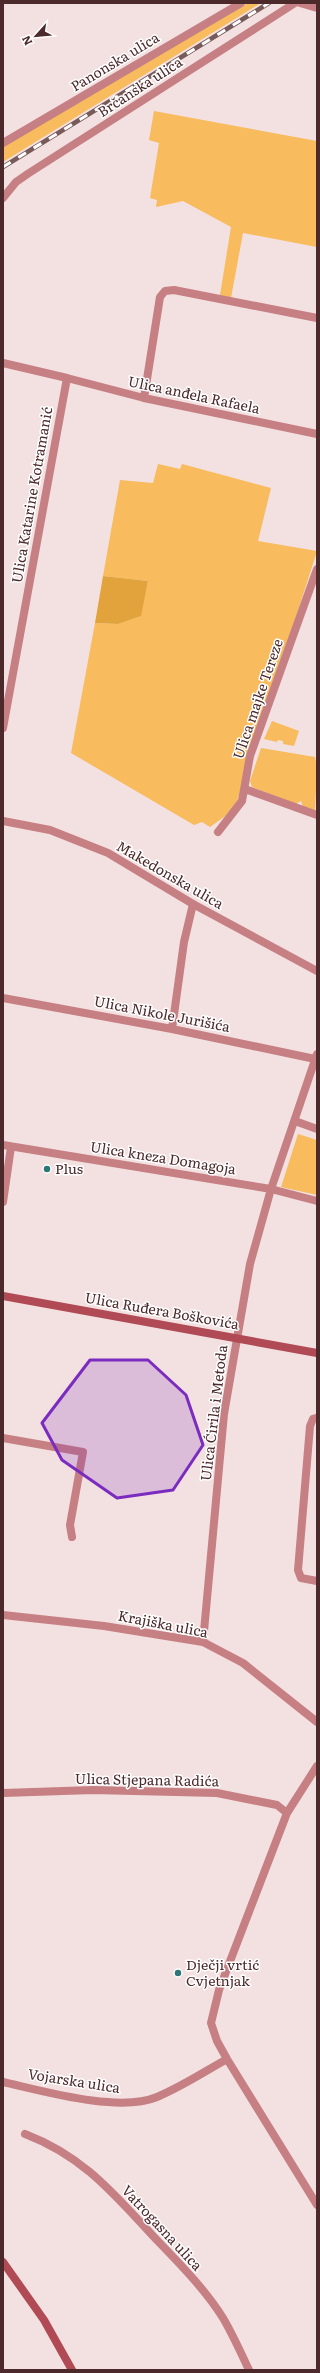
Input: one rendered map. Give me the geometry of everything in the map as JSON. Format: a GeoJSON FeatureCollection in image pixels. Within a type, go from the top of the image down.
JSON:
{"type":"FeatureCollection","features":[{"type":"Feature","properties":{"kind":"main road","name":"Ulica Ruđera Boškovića"},"geometry":{"type":"LineString","coordinates":[[3,1296],[236,1337],[317,1353]]}},
{"type":"Feature","properties":{"kind":"main road"},"geometry":{"type":"LineString","coordinates":[[3,2262],[44,2320],[72,2370]]}},
{"type":"Feature","properties":{"kind":"street","name":"Panonska ulica"},"geometry":{"type":"LineString","coordinates":[[3,142],[241,3]]}},
{"type":"Feature","properties":{"kind":"street","name":"Brčanska ulica"},"geometry":{"type":"LineString","coordinates":[[3,198],[16,182],[29,173],[295,3]]}},
{"type":"Feature","properties":{"kind":"street"},"geometry":{"type":"LineString","coordinates":[[300,3],[317,8]]}},
{"type":"Feature","properties":{"kind":"street"},"geometry":{"type":"LineString","coordinates":[[144,398],[160,297],[165,291],[174,290],[317,318]]}},
{"type":"Feature","properties":{"kind":"street"},"geometry":{"type":"LineString","coordinates":[[3,363],[67,378]]}},
{"type":"Feature","properties":{"kind":"street","name":"Ulica anđela Rafaela"},"geometry":{"type":"LineString","coordinates":[[67,378],[144,398],[317,434]]}},
{"type":"Feature","properties":{"kind":"street","name":"Ulica Katarine Kotramanić"},"geometry":{"type":"LineString","coordinates":[[3,728],[67,378]]}},
{"type":"Feature","properties":{"kind":"street","name":"Ulica majke Tereze"},"geometry":{"type":"LineString","coordinates":[[218,832],[237,811],[245,789],[250,756],[317,569]]}},
{"type":"Feature","properties":{"kind":"street"},"geometry":{"type":"LineString","coordinates":[[245,789],[317,815]]}},
{"type":"Feature","properties":{"kind":"street","name":"Makedonska ulica"},"geometry":{"type":"LineString","coordinates":[[3,820],[50,830],[108,853],[193,904],[317,971]]}},
{"type":"Feature","properties":{"kind":"street"},"geometry":{"type":"LineString","coordinates":[[172,1029],[184,942],[193,904]]}},
{"type":"Feature","properties":{"kind":"street","name":"Ulica Nikole Jurišića"},"geometry":{"type":"LineString","coordinates":[[3,998],[316,1056]]}},
{"type":"Feature","properties":{"kind":"street","name":"Ulica Ćirila i Metoda"},"geometry":{"type":"LineString","coordinates":[[204,1642],[224,1414],[236,1337],[250,1264],[271,1189],[316,1056]]}},
{"type":"Feature","properties":{"kind":"street"},"geometry":{"type":"LineString","coordinates":[[295,1121],[317,1129]]}},
{"type":"Feature","properties":{"kind":"street"},"geometry":{"type":"LineString","coordinates":[[3,1202],[7,1146]]}},
{"type":"Feature","properties":{"kind":"street","name":"Ulica kneza Domagoja"},"geometry":{"type":"LineString","coordinates":[[7,1146],[271,1189],[317,1201]]}},
{"type":"Feature","properties":{"kind":"street"},"geometry":{"type":"LineString","coordinates":[[317,1418],[313,1419],[310,1426],[298,1570],[301,1578],[317,1581]]}},
{"type":"Feature","properties":{"kind":"street"},"geometry":{"type":"LineString","coordinates":[[3,1438],[83,1452],[70,1525],[72,1537]]}},
{"type":"Feature","properties":{"kind":"street","name":"Krajiška ulica"},"geometry":{"type":"LineString","coordinates":[[3,1615],[104,1626],[204,1642],[243,1663],[317,1722]]}},
{"type":"Feature","properties":{"kind":"street"},"geometry":{"type":"LineString","coordinates":[[317,1766],[286,1813],[219,1990],[212,2013],[212,2031],[227,2059],[317,2205]]}},
{"type":"Feature","properties":{"kind":"street","name":"Ulica Stjepana Radića"},"geometry":{"type":"LineString","coordinates":[[3,1793],[93,1790],[216,1793],[277,1805],[286,1813]]}},
{"type":"Feature","properties":{"kind":"street","name":"Vojarska ulica"},"geometry":{"type":"LineString","coordinates":[[3,2082],[63,2096],[117,2103],[156,2098],[227,2059]]}},
{"type":"Feature","properties":{"kind":"street","name":"Vatrogasna ulica"},"geometry":{"type":"LineString","coordinates":[[25,2134],[50,2144],[90,2171],[176,2260],[211,2302],[231,2332],[249,2370]]}},
{"type":"Feature","properties":{"kind":"highlighted area"},"geometry":{"type":"Polygon","coordinates":[[[90,1360],[148,1360],[186,1395],[203,1445],[173,1490],[117,1498],[62,1460],[42,1423],[90,1360]]]}},
{"type":"Feature","properties":{"kind":"shaded area"},"geometry":{"type":"Polygon","coordinates":[[[248,3],[261,3],[3,162],[3,147],[248,3]]]}},
{"type":"Feature","properties":{"kind":"shaded area"},"geometry":{"type":"Polygon","coordinates":[[[154,111],[317,141],[317,247],[243,233],[231,298],[220,295],[231,227],[183,201],[156,207],[157,200],[150,198],[159,143],[149,140],[154,111]]]}},
{"type":"Feature","properties":{"kind":"shaded area"},"geometry":{"type":"Polygon","coordinates":[[[158,464],[180,469],[182,464],[271,488],[258,541],[317,551],[237,802],[231,812],[210,827],[202,822],[194,825],[71,753],[95,623],[118,624],[140,616],[148,581],[103,576],[120,480],[153,483],[158,464]]]}},
{"type":"Feature","properties":{"kind":"shaded area"},"geometry":{"type":"Polygon","coordinates":[[[103,576],[148,581],[141,616],[118,624],[95,623],[103,576]]]}},
{"type":"Feature","properties":{"kind":"shaded area"},"geometry":{"type":"Polygon","coordinates":[[[272,721],[299,731],[294,746],[283,744],[283,741],[278,740],[277,742],[264,739],[272,721]]]}},
{"type":"Feature","properties":{"kind":"shaded area"},"geometry":{"type":"Polygon","coordinates":[[[261,748],[315,757],[317,767],[315,811],[303,807],[301,801],[296,804],[252,787],[250,781],[261,748]]]}},
{"type":"Feature","properties":{"kind":"shaded area"},"geometry":{"type":"Polygon","coordinates":[[[298,1134],[317,1140],[317,1195],[281,1187],[298,1134]]]}},
{"type":"Feature","properties":{"kind":"railway"},"geometry":{"type":"LineString","coordinates":[[3,167],[269,3]]}},
{"type":"Feature","properties":{"kind":"place","name":"Plus"},"geometry":{"type":"Point","coordinates":[47,1169]}},
{"type":"Feature","properties":{"kind":"place","name":"Dječji vrtić Cvjetnjak"},"geometry":{"type":"Point","coordinates":[178,1973]}}]}
